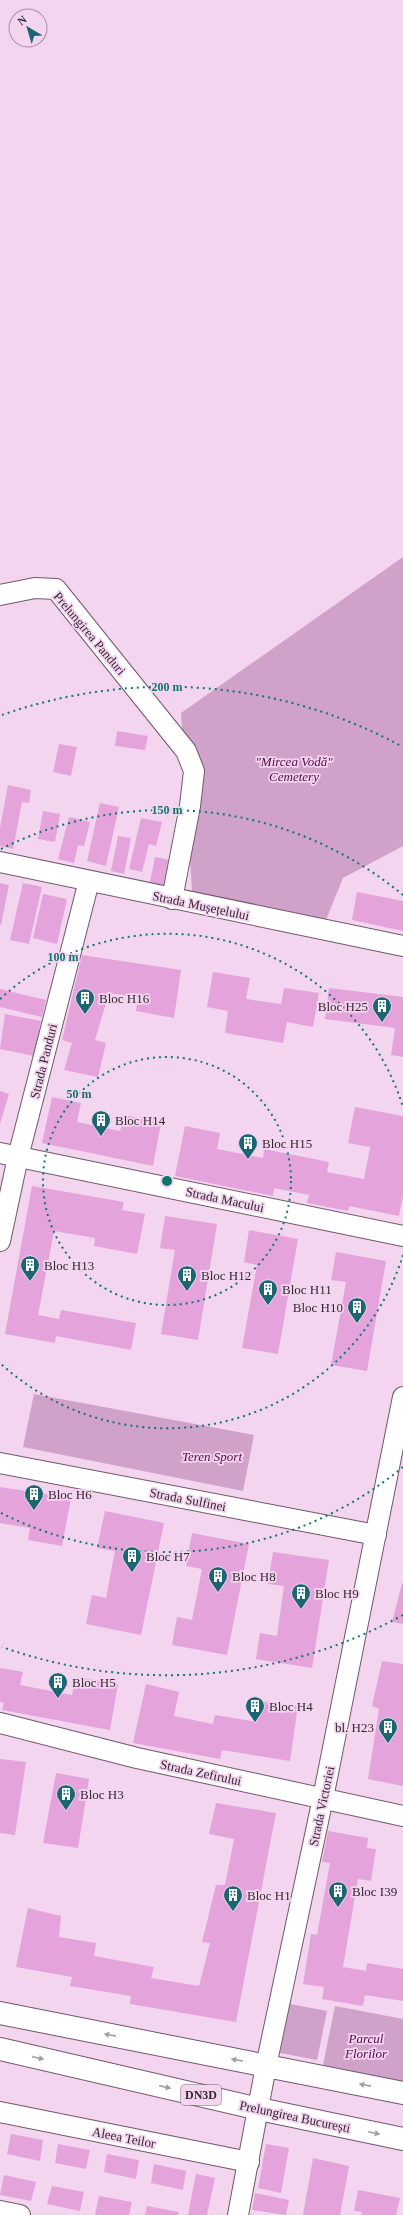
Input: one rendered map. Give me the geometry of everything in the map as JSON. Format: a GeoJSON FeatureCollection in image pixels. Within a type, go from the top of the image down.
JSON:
{"type":"FeatureCollection","features":[{"type":"Feature","properties":{"kind":"main road"},"geometry":{"type":"LineString","coordinates":[[0,2013],[403,2093]]}},
{"type":"Feature","properties":{"kind":"main road","name":"Prelungirea București"},"geometry":{"type":"LineString","coordinates":[[0,2049],[259,2109],[403,2139]]}},
{"type":"Feature","properties":{"kind":"street","name":"Prelungirea Panduri"},"geometry":{"type":"LineString","coordinates":[[0,595],[35,588],[56,589],[186,751],[194,771],[190,806],[172,899]]}},
{"type":"Feature","properties":{"kind":"street","name":"Strada Mușețelului"},"geometry":{"type":"LineString","coordinates":[[0,862],[403,946]]}},
{"type":"Feature","properties":{"kind":"street","name":"Strada Panduri"},"geometry":{"type":"LineString","coordinates":[[0,1241],[9,1155],[88,881]]}},
{"type":"Feature","properties":{"kind":"street","name":"Strada Macului"},"geometry":{"type":"LineString","coordinates":[[9,1155],[403,1236]]}},
{"type":"Feature","properties":{"kind":"street","name":"Strada Victoriei"},"geometry":{"type":"LineString","coordinates":[[238,2215],[266,2066],[323,1798],[403,1397]]}},
{"type":"Feature","properties":{"kind":"street","name":"Strada Sulfinei"},"geometry":{"type":"LineString","coordinates":[[0,1463],[376,1535]]}},
{"type":"Feature","properties":{"kind":"street","name":"Strada Zefirului"},"geometry":{"type":"LineString","coordinates":[[0,1723],[137,1758],[403,1816]]}},
{"type":"Feature","properties":{"kind":"street","name":"Aleea Teilor"},"geometry":{"type":"LineString","coordinates":[[0,2112],[249,2162]]}},
{"type":"Feature","properties":{"kind":"street"},"geometry":{"type":"LineString","coordinates":[[0,2211],[20,2215]]}},
{"type":"Feature","properties":{"kind":"green space","name":"\"Mircea Vodă\" Cemetery"},"geometry":{"type":"Polygon","coordinates":[[[403,557],[403,846],[343,878],[326,920],[192,891],[181,713],[403,557]]]}},
{"type":"Feature","properties":{"kind":"green space","name":"Teren Sport"},"geometry":{"type":"Polygon","coordinates":[[[34,1394],[254,1435],[243,1491],[23,1447],[34,1394]]]}},
{"type":"Feature","properties":{"kind":"green space","name":"Parcul Florilor"},"geometry":{"type":"Polygon","coordinates":[[[290,2004],[327,2011],[317,2060],[280,2053],[290,2004]]]}},
{"type":"Feature","properties":{"kind":"green space","name":"Parcul Florilor"},"geometry":{"type":"Polygon","coordinates":[[[335,2006],[403,2019],[403,2086],[322,2070],[335,2006]]]}},
{"type":"Feature","properties":{"kind":"building"},"geometry":{"type":"Polygon","coordinates":[[[117,731],[148,736],[145,750],[115,746],[117,731]]]}},
{"type":"Feature","properties":{"kind":"building"},"geometry":{"type":"Polygon","coordinates":[[[59,744],[77,747],[71,776],[53,772],[59,744]]]}},
{"type":"Feature","properties":{"kind":"building"},"geometry":{"type":"Polygon","coordinates":[[[8,785],[31,790],[29,803],[22,802],[13,849],[0,846],[0,828],[8,785]]]}},
{"type":"Feature","properties":{"kind":"building"},"geometry":{"type":"Polygon","coordinates":[[[100,803],[119,807],[106,866],[87,861],[100,803]]]}},
{"type":"Feature","properties":{"kind":"building"},"geometry":{"type":"Polygon","coordinates":[[[43,811],[60,814],[55,842],[38,839],[43,811]]]}},
{"type":"Feature","properties":{"kind":"building"},"geometry":{"type":"Polygon","coordinates":[[[69,817],[90,822],[84,846],[78,845],[74,863],[58,859],[69,817]]]}},
{"type":"Feature","properties":{"kind":"building"},"geometry":{"type":"Polygon","coordinates":[[[141,818],[162,822],[156,846],[149,844],[142,872],[129,869],[141,818]]]}},
{"type":"Feature","properties":{"kind":"building"},"geometry":{"type":"Polygon","coordinates":[[[118,836],[131,838],[124,874],[111,871],[118,836]]]}},
{"type":"Feature","properties":{"kind":"building"},"geometry":{"type":"Polygon","coordinates":[[[155,857],[175,861],[170,886],[150,882],[155,857]]]}},
{"type":"Feature","properties":{"kind":"building"},"geometry":{"type":"Polygon","coordinates":[[[0,883],[9,885],[1,925],[0,925],[0,883]]]}},
{"type":"Feature","properties":{"kind":"building"},"geometry":{"type":"Polygon","coordinates":[[[23,883],[42,887],[29,944],[10,940],[23,883]]]}},
{"type":"Feature","properties":{"kind":"building"},"geometry":{"type":"Polygon","coordinates":[[[357,892],[403,901],[403,931],[352,920],[357,892]]]}},
{"type":"Feature","properties":{"kind":"building"},"geometry":{"type":"Polygon","coordinates":[[[43,894],[67,899],[57,944],[33,938],[43,894]]]}},
{"type":"Feature","properties":{"kind":"building","name":"Bloc H16"},"geometry":{"type":"Polygon","coordinates":[[[82,955],[181,970],[174,1018],[136,1011],[138,997],[109,993],[95,1040],[106,1043],[98,1077],[64,1070],[72,1043],[62,1040],[82,955]]]}},
{"type":"Feature","properties":{"kind":"building"},"geometry":{"type":"Polygon","coordinates":[[[213,972],[250,978],[246,999],[281,1004],[284,988],[319,993],[313,1027],[287,1022],[283,1043],[225,1033],[228,1011],[207,1007],[213,972]]]}},
{"type":"Feature","properties":{"kind":"building","name":"Bloc H25"},"geometry":{"type":"Polygon","coordinates":[[[329,988],[403,997],[403,1057],[391,1055],[395,1028],[325,1019],[329,988]]]}},
{"type":"Feature","properties":{"kind":"building"},"geometry":{"type":"Polygon","coordinates":[[[0,989],[46,1000],[42,1017],[0,1007],[0,989]]]}},
{"type":"Feature","properties":{"kind":"building"},"geometry":{"type":"Polygon","coordinates":[[[5,1014],[41,1021],[34,1056],[0,1049],[5,1014]]]}},
{"type":"Feature","properties":{"kind":"building"},"geometry":{"type":"Polygon","coordinates":[[[0,1091],[9,1094],[0,1124],[0,1091]]]}},
{"type":"Feature","properties":{"kind":"building","name":"Bloc H14"},"geometry":{"type":"Polygon","coordinates":[[[52,1097],[81,1103],[77,1122],[120,1131],[124,1115],[161,1123],[153,1166],[42,1143],[52,1097]]]}},
{"type":"Feature","properties":{"kind":"building","name":"Bloc H15"},"geometry":{"type":"Polygon","coordinates":[[[355,1107],[403,1116],[403,1196],[399,1216],[349,1206],[348,1211],[307,1203],[309,1195],[274,1188],[273,1196],[175,1176],[185,1126],[220,1133],[217,1149],[263,1158],[264,1149],[329,1162],[327,1172],[364,1179],[370,1147],[348,1143],[355,1107]]]}},
{"type":"Feature","properties":{"kind":"building","name":"Bloc H13"},"geometry":{"type":"Polygon","coordinates":[[[32,1186],[124,1202],[122,1210],[145,1214],[137,1254],[94,1246],[95,1238],[54,1231],[38,1315],[59,1319],[61,1310],[136,1323],[131,1350],[56,1336],[55,1343],[5,1334],[32,1186]]]}},
{"type":"Feature","properties":{"kind":"building","name":"Bloc H12"},"geometry":{"type":"Polygon","coordinates":[[[165,1216],[217,1224],[198,1340],[161,1334],[175,1250],[160,1248],[165,1216]]]}},
{"type":"Feature","properties":{"kind":"building","name":"Bloc H11"},"geometry":{"type":"Polygon","coordinates":[[[249,1230],[298,1239],[278,1354],[242,1348],[257,1265],[244,1262],[249,1230]]]}},
{"type":"Feature","properties":{"kind":"building","name":"Bloc H10"},"geometry":{"type":"Polygon","coordinates":[[[336,1252],[386,1261],[367,1371],[331,1365],[346,1282],[331,1280],[336,1252]]]}},
{"type":"Feature","properties":{"kind":"building","name":"Bloc H6"},"geometry":{"type":"Polygon","coordinates":[[[0,1487],[71,1498],[62,1546],[28,1540],[30,1528],[0,1523],[0,1487]]]}},
{"type":"Feature","properties":{"kind":"building","name":"Bloc H7"},"geometry":{"type":"Polygon","coordinates":[[[105,1511],[164,1523],[141,1635],[86,1624],[92,1595],[106,1598],[115,1551],[97,1548],[105,1511]]]}},
{"type":"Feature","properties":{"kind":"building","name":"Bloc H8"},"geometry":{"type":"Polygon","coordinates":[[[192,1533],[249,1544],[227,1655],[172,1645],[177,1617],[192,1620],[202,1569],[186,1566],[192,1533]]]}},
{"type":"Feature","properties":{"kind":"building","name":"Bloc H9"},"geometry":{"type":"Polygon","coordinates":[[[273,1552],[329,1560],[312,1668],[256,1659],[260,1633],[277,1636],[284,1586],[268,1584],[273,1552]]]}},
{"type":"Feature","properties":{"kind":"building"},"geometry":{"type":"Polygon","coordinates":[[[403,1583],[403,1624],[392,1622],[403,1583]]]}},
{"type":"Feature","properties":{"kind":"building","name":"bl. H23"},"geometry":{"type":"Polygon","coordinates":[[[382,1661],[403,1664],[403,1786],[368,1779],[379,1709],[372,1706],[382,1661]]]}},
{"type":"Feature","properties":{"kind":"building","name":"Bloc H5"},"geometry":{"type":"Polygon","coordinates":[[[0,1668],[23,1672],[20,1685],[72,1695],[76,1677],[118,1684],[110,1730],[2,1710],[4,1703],[0,1702],[0,1668]]]}},
{"type":"Feature","properties":{"kind":"building","name":"Bloc H4"},"geometry":{"type":"Polygon","coordinates":[[[146,1684],[179,1692],[174,1716],[213,1724],[215,1715],[257,1722],[261,1701],[298,1706],[290,1761],[222,1750],[220,1759],[133,1743],[146,1684]]]}},
{"type":"Feature","properties":{"kind":"building"},"geometry":{"type":"Polygon","coordinates":[[[0,1759],[26,1762],[15,1835],[0,1833],[0,1759]]]}},
{"type":"Feature","properties":{"kind":"building","name":"Bloc H3"},"geometry":{"type":"Polygon","coordinates":[[[56,1773],[89,1779],[78,1848],[43,1843],[56,1773]]]}},
{"type":"Feature","properties":{"kind":"building","name":"Bloc H1"},"geometry":{"type":"Polygon","coordinates":[[[216,1803],[276,1813],[236,2022],[130,2004],[131,1996],[70,1986],[72,1977],[16,1967],[28,1908],[61,1916],[59,1937],[96,1943],[94,1956],[154,1967],[151,1978],[199,1986],[210,1943],[202,1942],[216,1885],[225,1885],[234,1839],[209,1834],[216,1803]]]}},
{"type":"Feature","properties":{"kind":"building","name":"Bloc I39"},"geometry":{"type":"Polygon","coordinates":[[[328,1831],[368,1838],[367,1848],[376,1849],[371,1881],[358,1879],[343,1967],[366,1971],[367,1963],[403,1969],[403,2001],[365,1995],[363,2006],[322,1999],[324,1987],[303,1984],[311,1934],[317,1935],[330,1863],[322,1862],[328,1831]]]}},
{"type":"Feature","properties":{"kind":"building"},"geometry":{"type":"Polygon","coordinates":[[[11,2134],[43,2140],[40,2161],[7,2154],[11,2134]]]}},
{"type":"Feature","properties":{"kind":"building"},"geometry":{"type":"Polygon","coordinates":[[[58,2144],[90,2150],[86,2169],[55,2163],[58,2144]]]}},
{"type":"Feature","properties":{"kind":"building"},"geometry":{"type":"Polygon","coordinates":[[[266,2144],[289,2148],[281,2193],[258,2188],[266,2144]]]}},
{"type":"Feature","properties":{"kind":"building"},"geometry":{"type":"Polygon","coordinates":[[[107,2154],[139,2160],[136,2179],[104,2172],[107,2154]]]}},
{"type":"Feature","properties":{"kind":"building"},"geometry":{"type":"Polygon","coordinates":[[[313,2158],[349,2166],[340,2215],[303,2215],[313,2158]]]}},
{"type":"Feature","properties":{"kind":"building"},"geometry":{"type":"Polygon","coordinates":[[[154,2164],[186,2171],[183,2190],[151,2183],[154,2164]]]}},
{"type":"Feature","properties":{"kind":"building"},"geometry":{"type":"Polygon","coordinates":[[[196,2174],[215,2178],[207,2215],[188,2215],[196,2174]]]}},
{"type":"Feature","properties":{"kind":"building"},"geometry":{"type":"Polygon","coordinates":[[[4,2175],[36,2182],[31,2201],[0,2195],[4,2175]]]}},
{"type":"Feature","properties":{"kind":"building"},"geometry":{"type":"Polygon","coordinates":[[[52,2186],[84,2192],[80,2211],[47,2204],[52,2186]]]}},
{"type":"Feature","properties":{"kind":"building"},"geometry":{"type":"Polygon","coordinates":[[[358,2190],[400,2198],[396,2215],[361,2215],[362,2212],[354,2211],[358,2190]]]}},
{"type":"Feature","properties":{"kind":"building"},"geometry":{"type":"Polygon","coordinates":[[[255,2193],[289,2200],[286,2215],[252,2210],[255,2193]]]}},
{"type":"Feature","properties":{"kind":"building"},"geometry":{"type":"Polygon","coordinates":[[[99,2196],[132,2202],[129,2215],[95,2215],[99,2196]]]}},
{"type":"Feature","properties":{"kind":"building"},"geometry":{"type":"Polygon","coordinates":[[[147,2206],[179,2212],[178,2215],[145,2215],[147,2206]]]}},
{"type":"Feature","properties":{"kind":"place","name":"Bloc H16"},"geometry":{"type":"Point","coordinates":[85,1015]}},
{"type":"Feature","properties":{"kind":"place","name":"Bloc H25"},"geometry":{"type":"Point","coordinates":[382,1023]}},
{"type":"Feature","properties":{"kind":"place","name":"Bloc H14"},"geometry":{"type":"Point","coordinates":[101,1137]}},
{"type":"Feature","properties":{"kind":"place","name":"Bloc H15"},"geometry":{"type":"Point","coordinates":[248,1160]}},
{"type":"Feature","properties":{"kind":"place","name":"Bloc H13"},"geometry":{"type":"Point","coordinates":[30,1282]}},
{"type":"Feature","properties":{"kind":"place","name":"Bloc H12"},"geometry":{"type":"Point","coordinates":[187,1292]}},
{"type":"Feature","properties":{"kind":"place","name":"Bloc H11"},"geometry":{"type":"Point","coordinates":[268,1306]}},
{"type":"Feature","properties":{"kind":"place","name":"Bloc H10"},"geometry":{"type":"Point","coordinates":[357,1324]}},
{"type":"Feature","properties":{"kind":"place","name":"Bloc H6"},"geometry":{"type":"Point","coordinates":[34,1511]}},
{"type":"Feature","properties":{"kind":"place","name":"Bloc H7"},"geometry":{"type":"Point","coordinates":[132,1573]}},
{"type":"Feature","properties":{"kind":"place","name":"Bloc H8"},"geometry":{"type":"Point","coordinates":[218,1593]}},
{"type":"Feature","properties":{"kind":"place","name":"Bloc H9"},"geometry":{"type":"Point","coordinates":[301,1610]}},
{"type":"Feature","properties":{"kind":"place","name":"Bloc H5"},"geometry":{"type":"Point","coordinates":[58,1699]}},
{"type":"Feature","properties":{"kind":"place","name":"Bloc H4"},"geometry":{"type":"Point","coordinates":[255,1723]}},
{"type":"Feature","properties":{"kind":"place","name":"bl. H23"},"geometry":{"type":"Point","coordinates":[388,1744]}},
{"type":"Feature","properties":{"kind":"place","name":"Bloc H3"},"geometry":{"type":"Point","coordinates":[66,1811]}},
{"type":"Feature","properties":{"kind":"place","name":"Bloc I39"},"geometry":{"type":"Point","coordinates":[338,1908]}},
{"type":"Feature","properties":{"kind":"place","name":"Bloc H1"},"geometry":{"type":"Point","coordinates":[233,1912]}}]}
